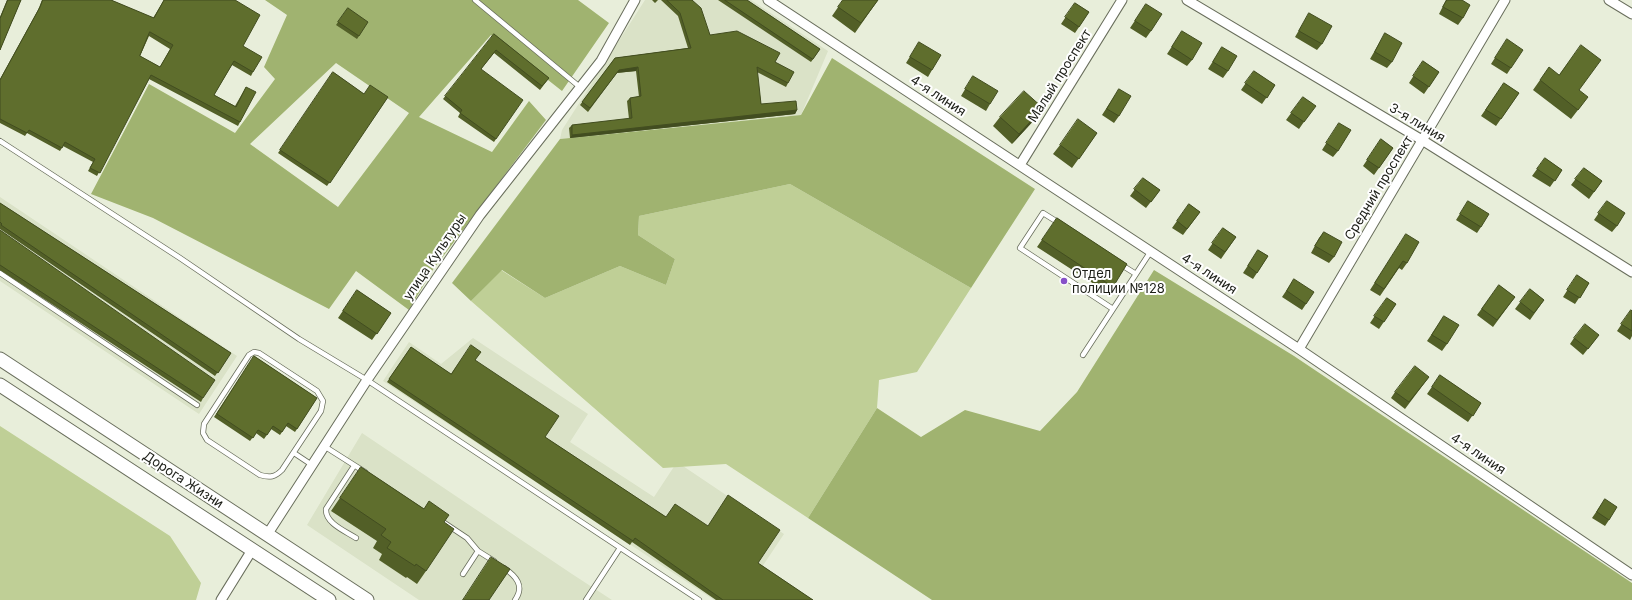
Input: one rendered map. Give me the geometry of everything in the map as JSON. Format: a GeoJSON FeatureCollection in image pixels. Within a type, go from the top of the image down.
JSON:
{"type":"FeatureCollection","features":[{"type":"Feature","properties":{"kind":"main road","name":"Дорога Жизни"},"geometry":{"type":"LineString","coordinates":[[0,359],[367,600]]}},
{"type":"Feature","properties":{"kind":"main road","name":"Дорога Жизни"},"geometry":{"type":"LineString","coordinates":[[0,385],[329,600]]}},
{"type":"Feature","properties":{"kind":"street","name":"улица Культуры"},"geometry":{"type":"LineString","coordinates":[[267,535],[367,380],[480,215],[601,61],[635,0]]}},
{"type":"Feature","properties":{"kind":"street","name":"4-я линия"},"geometry":{"type":"LineString","coordinates":[[768,0],[1299,349],[1632,574]]}},
{"type":"Feature","properties":{"kind":"street","name":"Малый проспект"},"geometry":{"type":"LineString","coordinates":[[1020,165],[1122,0]]}},
{"type":"Feature","properties":{"kind":"street","name":"3-я линия"},"geometry":{"type":"LineString","coordinates":[[1187,0],[1422,140],[1632,272]]}},
{"type":"Feature","properties":{"kind":"street","name":"Средний проспект"},"geometry":{"type":"LineString","coordinates":[[1299,349],[1505,0]]}},
{"type":"Feature","properties":{"kind":"street"},"geometry":{"type":"LineString","coordinates":[[1609,0],[1632,14]]}},
{"type":"Feature","properties":{"kind":"street"},"geometry":{"type":"LineString","coordinates":[[221,600],[252,550]]}},
{"type":"Feature","properties":{"kind":"lane"},"geometry":{"type":"LineString","coordinates":[[475,0],[581,88]]}},
{"type":"Feature","properties":{"kind":"lane"},"geometry":{"type":"LineString","coordinates":[[0,141],[180,258],[299,339],[367,380],[700,600]]}},
{"type":"Feature","properties":{"kind":"lane"},"geometry":{"type":"LineString","coordinates":[[1063,226],[1043,213],[1020,248],[1113,309]]}},
{"type":"Feature","properties":{"kind":"lane"},"geometry":{"type":"LineString","coordinates":[[1083,355],[1151,251]]}},
{"type":"Feature","properties":{"kind":"lane"},"geometry":{"type":"LineString","coordinates":[[1116,261],[1136,274]]}},
{"type":"Feature","properties":{"kind":"lane"},"geometry":{"type":"LineString","coordinates":[[0,273],[197,405]]}},
{"type":"Feature","properties":{"kind":"lane"},"geometry":{"type":"LineString","coordinates":[[254,352],[259,353],[317,391],[323,401],[321,411],[294,453],[276,476],[268,477],[260,474],[207,440],[202,433],[204,424],[249,355],[254,352]]}},
{"type":"Feature","properties":{"kind":"lane"},"geometry":{"type":"LineString","coordinates":[[324,446],[373,477]]}},
{"type":"Feature","properties":{"kind":"lane"},"geometry":{"type":"LineString","coordinates":[[294,453],[312,465]]}},
{"type":"Feature","properties":{"kind":"lane"},"geometry":{"type":"LineString","coordinates":[[354,466],[326,509],[326,514],[328,520],[356,538]]}},
{"type":"Feature","properties":{"kind":"lane"},"geometry":{"type":"LineString","coordinates":[[435,517],[467,538],[478,551],[515,575],[520,584],[519,595],[515,600]]}},
{"type":"Feature","properties":{"kind":"lane"},"geometry":{"type":"LineString","coordinates":[[586,600],[620,548]]}},
{"type":"Feature","properties":{"kind":"lane"},"geometry":{"type":"LineString","coordinates":[[463,574],[478,551]]}},
{"type":"Feature","properties":{"kind":"shaded area"},"geometry":{"type":"Polygon","coordinates":[[[645,0],[751,0],[828,51],[801,115],[560,139],[562,130],[645,0]]]}},
{"type":"Feature","properties":{"kind":"shaded area"},"geometry":{"type":"Polygon","coordinates":[[[0,197],[237,356],[199,414],[0,281],[0,197]]]}},
{"type":"Feature","properties":{"kind":"shaded area"},"geometry":{"type":"Polygon","coordinates":[[[473,338],[588,414],[570,442],[654,497],[677,462],[784,534],[762,567],[812,600],[714,600],[383,381],[409,342],[441,364],[473,338]]]}},
{"type":"Feature","properties":{"kind":"shaded area"},"geometry":{"type":"Polygon","coordinates":[[[362,433],[612,600],[419,600],[307,525],[362,433]]]}},
{"type":"Feature","properties":{"kind":"green space"},"geometry":{"type":"Polygon","coordinates":[[[265,0],[578,0],[609,23],[562,91],[491,35],[419,117],[492,152],[529,101],[546,120],[432,271],[409,310],[356,271],[329,309],[153,218],[91,194],[149,84],[235,133],[275,79],[264,67],[287,15],[265,0]],[[336,63],[250,144],[338,207],[409,113],[336,63]]]}},
{"type":"Feature","properties":{"kind":"green space"},"geometry":{"type":"Polygon","coordinates":[[[832,58],[1035,189],[971,288],[790,184],[639,216],[638,235],[675,259],[666,285],[620,266],[545,298],[502,270],[471,301],[452,283],[560,139],[801,115],[832,58]]]}},
{"type":"Feature","properties":{"kind":"green space"},"geometry":{"type":"Polygon","coordinates":[[[790,184],[971,288],[917,372],[879,380],[877,408],[808,518],[726,464],[663,468],[471,301],[501,270],[545,298],[620,266],[666,285],[675,259],[638,235],[639,216],[790,184]]]}},
{"type":"Feature","properties":{"kind":"green space"},"geometry":{"type":"Polygon","coordinates":[[[1154,270],[1294,356],[1632,583],[1632,600],[932,600],[808,518],[877,408],[921,437],[965,410],[1040,431],[1077,392],[1154,270]]]}},
{"type":"Feature","properties":{"kind":"green space"},"geometry":{"type":"Polygon","coordinates":[[[0,426],[170,536],[201,583],[196,600],[0,600],[0,426]]]}},
{"type":"Feature","properties":{"kind":"building"},"geometry":{"type":"Polygon","coordinates":[[[8,0],[21,0],[0,50],[0,19],[8,0]]]}},
{"type":"Feature","properties":{"kind":"building"},"geometry":{"type":"Polygon","coordinates":[[[43,0],[111,0],[154,18],[164,0],[235,0],[260,15],[243,46],[262,57],[253,72],[234,61],[214,95],[236,107],[246,87],[256,92],[240,122],[151,75],[100,173],[90,168],[95,159],[65,142],[62,148],[29,130],[27,133],[0,119],[0,80],[43,0]],[[150,32],[140,56],[160,67],[173,45],[150,32]]]}},
{"type":"Feature","properties":{"kind":"building"},"geometry":{"type":"Polygon","coordinates":[[[667,0],[692,0],[701,8],[710,35],[737,31],[780,53],[775,62],[794,72],[788,83],[757,67],[761,104],[796,101],[797,110],[572,135],[572,125],[632,118],[630,98],[641,96],[638,67],[619,70],[590,108],[582,102],[615,58],[691,48],[680,13],[667,0]]]}},
{"type":"Feature","properties":{"kind":"building"},"geometry":{"type":"Polygon","coordinates":[[[725,0],[747,0],[820,49],[813,59],[725,0]]]}},
{"type":"Feature","properties":{"kind":"building"},"geometry":{"type":"Polygon","coordinates":[[[843,0],[878,0],[861,23],[838,7],[843,0]]]}},
{"type":"Feature","properties":{"kind":"building"},"geometry":{"type":"Polygon","coordinates":[[[1447,0],[1462,0],[1470,5],[1463,18],[1443,7],[1447,0]]]}},
{"type":"Feature","properties":{"kind":"building"},"geometry":{"type":"Polygon","coordinates":[[[1075,3],[1089,12],[1079,27],[1065,17],[1075,3]]]}},
{"type":"Feature","properties":{"kind":"building"},"geometry":{"type":"Polygon","coordinates":[[[1146,4],[1162,14],[1151,31],[1135,21],[1146,4]]]}},
{"type":"Feature","properties":{"kind":"building"},"geometry":{"type":"Polygon","coordinates":[[[348,8],[368,22],[359,36],[338,22],[348,8]]]}},
{"type":"Feature","properties":{"kind":"building"},"geometry":{"type":"Polygon","coordinates":[[[1309,13],[1332,26],[1322,44],[1299,31],[1309,13]]]}},
{"type":"Feature","properties":{"kind":"building"},"geometry":{"type":"Polygon","coordinates":[[[1182,31],[1202,43],[1192,60],[1172,47],[1182,31]]]}},
{"type":"Feature","properties":{"kind":"building"},"geometry":{"type":"Polygon","coordinates":[[[1385,33],[1402,43],[1392,62],[1375,52],[1385,33]]]}},
{"type":"Feature","properties":{"kind":"building"},"geometry":{"type":"Polygon","coordinates":[[[494,34],[549,78],[542,86],[496,50],[481,69],[523,100],[496,139],[460,113],[462,110],[445,96],[494,34]]]}},
{"type":"Feature","properties":{"kind":"building"},"geometry":{"type":"Polygon","coordinates":[[[1507,39],[1523,50],[1511,68],[1495,58],[1507,39]]]}},
{"type":"Feature","properties":{"kind":"building"},"geometry":{"type":"Polygon","coordinates":[[[919,42],[941,55],[932,70],[910,57],[919,42]]]}},
{"type":"Feature","properties":{"kind":"building"},"geometry":{"type":"Polygon","coordinates":[[[1581,45],[1601,60],[1579,90],[1588,97],[1578,110],[1540,80],[1549,67],[1559,75],[1581,45]]]}},
{"type":"Feature","properties":{"kind":"building"},"geometry":{"type":"Polygon","coordinates":[[[1222,47],[1237,56],[1228,71],[1213,62],[1222,47]]]}},
{"type":"Feature","properties":{"kind":"building"},"geometry":{"type":"Polygon","coordinates":[[[1423,61],[1439,72],[1429,87],[1413,76],[1423,61]]]}},
{"type":"Feature","properties":{"kind":"building"},"geometry":{"type":"Polygon","coordinates":[[[1254,71],[1275,85],[1267,98],[1245,83],[1254,71]]]}},
{"type":"Feature","properties":{"kind":"building"},"geometry":{"type":"Polygon","coordinates":[[[333,72],[364,94],[370,85],[388,97],[330,183],[280,150],[333,72]]]}},
{"type":"Feature","properties":{"kind":"building"},"geometry":{"type":"Polygon","coordinates":[[[973,76],[998,91],[990,104],[965,89],[973,76]]]}},
{"type":"Feature","properties":{"kind":"building"},"geometry":{"type":"Polygon","coordinates":[[[1504,83],[1519,93],[1501,119],[1486,110],[1504,83]]]}},
{"type":"Feature","properties":{"kind":"building"},"geometry":{"type":"Polygon","coordinates":[[[1119,89],[1131,96],[1119,116],[1107,109],[1119,89]]]}},
{"type":"Feature","properties":{"kind":"building"},"geometry":{"type":"Polygon","coordinates":[[[1024,91],[1043,108],[1019,134],[1000,117],[1024,91]]]}},
{"type":"Feature","properties":{"kind":"building"},"geometry":{"type":"Polygon","coordinates":[[[1303,97],[1316,106],[1304,122],[1291,113],[1303,97]]]}},
{"type":"Feature","properties":{"kind":"building"},"geometry":{"type":"Polygon","coordinates":[[[1078,119],[1097,133],[1079,159],[1060,145],[1078,119]]]}},
{"type":"Feature","properties":{"kind":"building"},"geometry":{"type":"Polygon","coordinates":[[[1339,123],[1351,130],[1338,151],[1326,143],[1339,123]]]}},
{"type":"Feature","properties":{"kind":"building"},"geometry":{"type":"Polygon","coordinates":[[[1381,139],[1393,148],[1379,168],[1367,160],[1381,139]]]}},
{"type":"Feature","properties":{"kind":"building"},"geometry":{"type":"Polygon","coordinates":[[[1545,158],[1562,170],[1555,181],[1537,169],[1545,158]]]}},
{"type":"Feature","properties":{"kind":"building"},"geometry":{"type":"Polygon","coordinates":[[[1584,168],[1602,181],[1594,192],[1575,179],[1584,168]]]}},
{"type":"Feature","properties":{"kind":"building"},"geometry":{"type":"Polygon","coordinates":[[[1143,178],[1160,190],[1151,202],[1134,189],[1143,178]]]}},
{"type":"Feature","properties":{"kind":"building"},"geometry":{"type":"Polygon","coordinates":[[[1468,201],[1489,214],[1481,227],[1460,214],[1468,201]]]}},
{"type":"Feature","properties":{"kind":"building"},"geometry":{"type":"Polygon","coordinates":[[[1607,201],[1625,213],[1617,226],[1598,213],[1607,201]]]}},
{"type":"Feature","properties":{"kind":"building"},"geometry":{"type":"Polygon","coordinates":[[[0,203],[231,353],[218,373],[1,225],[0,203]]]}},
{"type":"Feature","properties":{"kind":"building"},"geometry":{"type":"Polygon","coordinates":[[[1189,204],[1200,212],[1187,229],[1177,221],[1189,204]]]}},
{"type":"Feature","properties":{"kind":"building"},"geometry":{"type":"Polygon","coordinates":[[[1057,218],[1127,264],[1113,287],[1042,240],[1057,218]]]}},
{"type":"Feature","properties":{"kind":"building"},"geometry":{"type":"Polygon","coordinates":[[[1223,228],[1236,237],[1225,252],[1212,243],[1223,228]]]}},
{"type":"Feature","properties":{"kind":"building"},"geometry":{"type":"Polygon","coordinates":[[[0,230],[215,380],[203,398],[0,265],[0,230]]]}},
{"type":"Feature","properties":{"kind":"building"},"geometry":{"type":"Polygon","coordinates":[[[1324,232],[1342,242],[1334,257],[1315,246],[1324,232]]]}},
{"type":"Feature","properties":{"kind":"building"},"geometry":{"type":"Polygon","coordinates":[[[1406,234],[1419,242],[1407,263],[1403,261],[1384,289],[1375,283],[1406,234]]]}},
{"type":"Feature","properties":{"kind":"building"},"geometry":{"type":"Polygon","coordinates":[[[1258,250],[1268,256],[1257,273],[1248,266],[1258,250]]]}},
{"type":"Feature","properties":{"kind":"building"},"geometry":{"type":"Polygon","coordinates":[[[1577,275],[1589,283],[1580,298],[1567,290],[1577,275]]]}},
{"type":"Feature","properties":{"kind":"building"},"geometry":{"type":"Polygon","coordinates":[[[1294,279],[1314,292],[1306,304],[1287,291],[1294,279]]]}},
{"type":"Feature","properties":{"kind":"building"},"geometry":{"type":"Polygon","coordinates":[[[1499,285],[1515,297],[1497,320],[1482,309],[1499,285]]]}},
{"type":"Feature","properties":{"kind":"building"},"geometry":{"type":"Polygon","coordinates":[[[1530,289],[1544,300],[1534,313],[1520,302],[1530,289]]]}},
{"type":"Feature","properties":{"kind":"building"},"geometry":{"type":"Polygon","coordinates":[[[357,290],[391,313],[377,334],[343,311],[357,290]]]}},
{"type":"Feature","properties":{"kind":"building"},"geometry":{"type":"Polygon","coordinates":[[[1387,298],[1396,304],[1384,322],[1374,316],[1387,298]]]}},
{"type":"Feature","properties":{"kind":"building"},"geometry":{"type":"Polygon","coordinates":[[[1631,310],[1632,311],[1632,331],[1621,324],[1631,310]]]}},
{"type":"Feature","properties":{"kind":"building"},"geometry":{"type":"Polygon","coordinates":[[[1444,316],[1459,325],[1447,344],[1432,335],[1444,316]]]}},
{"type":"Feature","properties":{"kind":"building"},"geometry":{"type":"Polygon","coordinates":[[[1585,324],[1599,335],[1588,349],[1574,338],[1585,324]]]}},
{"type":"Feature","properties":{"kind":"building"},"geometry":{"type":"Polygon","coordinates":[[[471,345],[481,352],[475,360],[559,416],[545,437],[666,517],[675,504],[708,526],[728,495],[780,530],[758,563],[813,600],[723,600],[635,538],[633,541],[389,379],[411,347],[451,374],[471,345]]]}},
{"type":"Feature","properties":{"kind":"building"},"geometry":{"type":"Polygon","coordinates":[[[254,356],[317,398],[297,429],[288,423],[282,432],[273,426],[267,435],[258,430],[253,438],[217,414],[254,356]]]}},
{"type":"Feature","properties":{"kind":"building"},"geometry":{"type":"Polygon","coordinates":[[[1415,366],[1429,377],[1409,402],[1395,392],[1415,366]]]}},
{"type":"Feature","properties":{"kind":"building"},"geometry":{"type":"Polygon","coordinates":[[[1440,375],[1481,403],[1473,416],[1432,387],[1440,375]]]}},
{"type":"Feature","properties":{"kind":"building"},"geometry":{"type":"Polygon","coordinates":[[[361,467],[424,509],[429,501],[449,515],[444,522],[454,529],[426,571],[416,564],[415,566],[387,548],[391,542],[381,535],[386,529],[340,498],[361,467]]]}},
{"type":"Feature","properties":{"kind":"building"},"geometry":{"type":"Polygon","coordinates":[[[1605,499],[1617,507],[1609,520],[1597,512],[1605,499]]]}},
{"type":"Feature","properties":{"kind":"building"},"geometry":{"type":"Polygon","coordinates":[[[491,557],[510,569],[489,600],[463,600],[491,557]]]}},
{"type":"Feature","properties":{"kind":"place","name":"Отдел полиции №128"},"geometry":{"type":"Point","coordinates":[1064,281]}}]}
